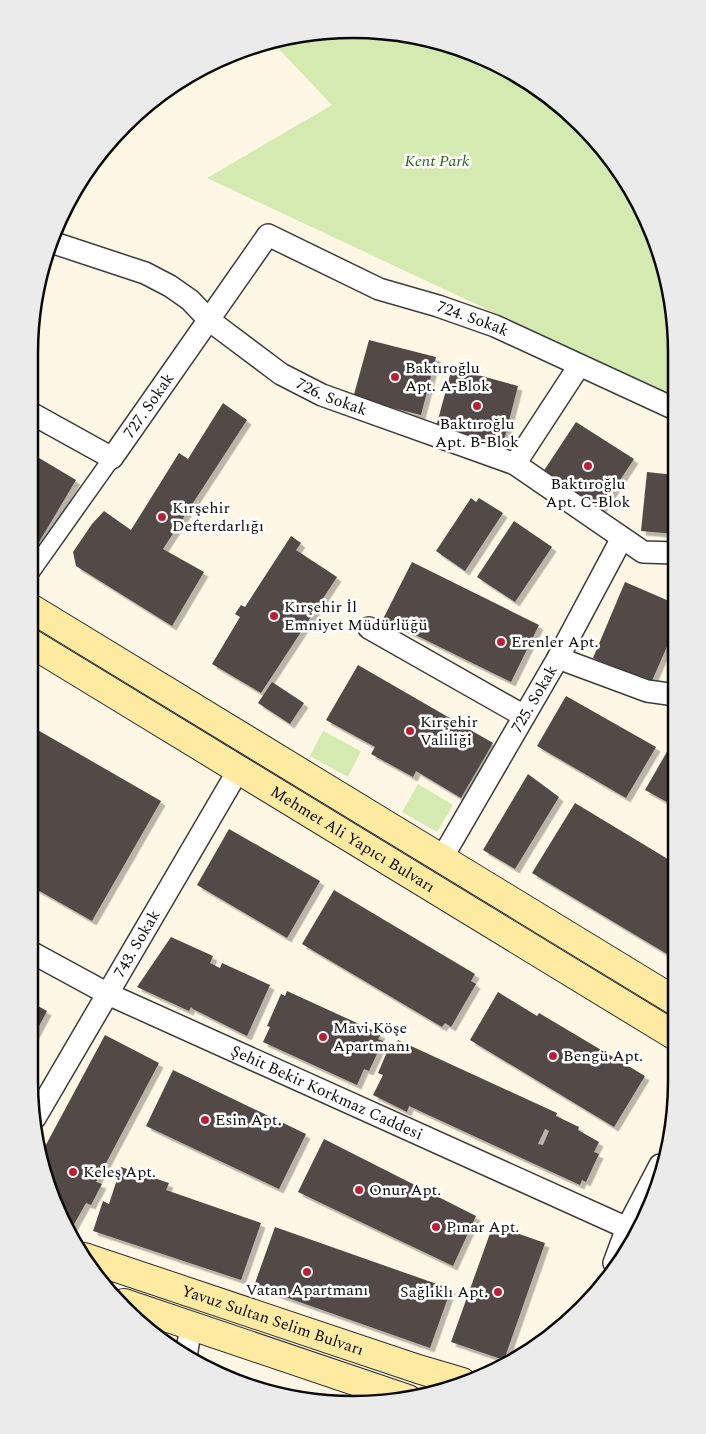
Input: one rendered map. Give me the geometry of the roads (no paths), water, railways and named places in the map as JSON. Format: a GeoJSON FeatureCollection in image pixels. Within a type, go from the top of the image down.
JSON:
{"type":"FeatureCollection","features":[{"type":"Feature","properties":{"kind":"main road","name":"Mehmet Ali Yapıcı Bulvarı"},"geometry":{"type":"LineString","coordinates":[[38,612],[668,996]]}},
{"type":"Feature","properties":{"kind":"main road","name":"Mehmet Ali Yapıcı Bulvarı"},"geometry":{"type":"LineString","coordinates":[[38,647],[668,1032]]}},
{"type":"Feature","properties":{"kind":"main road","name":"Yavuz Sultan Selim Bulvarı"},"geometry":{"type":"LineString","coordinates":[[93,1259],[455,1380]]}},
{"type":"Feature","properties":{"kind":"main road","name":"Yavuz Sultan Selim Bulvarı"},"geometry":{"type":"LineString","coordinates":[[132,1306],[393,1394]]}},
{"type":"Feature","properties":{"kind":"street","name":"727. Sokak"},"geometry":{"type":"LineString","coordinates":[[38,562],[268,236]]}},
{"type":"Feature","properties":{"kind":"street","name":"724. Sokak"},"geometry":{"type":"LineString","coordinates":[[268,236],[379,289],[438,306],[495,326],[578,366],[668,406]]}},
{"type":"Feature","properties":{"kind":"street","name":"726. Sokak"},"geometry":{"type":"LineString","coordinates":[[57,244],[145,273],[190,300],[209,320],[281,374],[322,395],[515,464],[643,552],[668,553]]}},
{"type":"Feature","properties":{"kind":"street"},"geometry":{"type":"LineString","coordinates":[[515,464],[578,366]]}},
{"type":"Feature","properties":{"kind":"street"},"geometry":{"type":"LineString","coordinates":[[38,417],[112,458]]}},
{"type":"Feature","properties":{"kind":"street","name":"725. Sokak"},"geometry":{"type":"LineString","coordinates":[[442,858],[558,658],[622,538]]}},
{"type":"Feature","properties":{"kind":"street"},"geometry":{"type":"LineString","coordinates":[[369,628],[524,716]]}},
{"type":"Feature","properties":{"kind":"street"},"geometry":{"type":"LineString","coordinates":[[558,658],[647,691],[668,695]]}},
{"type":"Feature","properties":{"kind":"street","name":"743. Sokak"},"geometry":{"type":"LineString","coordinates":[[38,1102],[108,994],[239,770]]}},
{"type":"Feature","properties":{"kind":"street","name":"Şehit Bekir Korkmaz Caddesi"},"geometry":{"type":"LineString","coordinates":[[38,956],[108,994],[627,1228]]}},
{"type":"Feature","properties":{"kind":"street"},"geometry":{"type":"LineString","coordinates":[[619,1250],[627,1228],[653,1178]]}},
{"type":"Feature","properties":{"kind":"street"},"geometry":{"type":"LineString","coordinates":[[187,1349],[191,1326]]}},
{"type":"Feature","properties":{"kind":"place","name":"Baktıroğlu Apt. A-Blok"},"geometry":{"type":"Point","coordinates":[395,377]}},
{"type":"Feature","properties":{"kind":"place","name":"Baktıroğlu Apt. B-Blok"},"geometry":{"type":"Point","coordinates":[477,406]}},
{"type":"Feature","properties":{"kind":"place","name":"Baktıroğlu Apt. C-Blok"},"geometry":{"type":"Point","coordinates":[588,466]}},
{"type":"Feature","properties":{"kind":"place","name":"Kırşehir Defterdarlığı"},"geometry":{"type":"Point","coordinates":[162,517]}},
{"type":"Feature","properties":{"kind":"place","name":"Kırşehir İl Emniyet Müdürlüğü"},"geometry":{"type":"Point","coordinates":[274,616]}},
{"type":"Feature","properties":{"kind":"place","name":"Erenler Apt."},"geometry":{"type":"Point","coordinates":[501,642]}},
{"type":"Feature","properties":{"kind":"place","name":"Kırşehir Valiliği"},"geometry":{"type":"Point","coordinates":[410,731]}},
{"type":"Feature","properties":{"kind":"place","name":"Mavi Köşe Apartmanı"},"geometry":{"type":"Point","coordinates":[323,1037]}},
{"type":"Feature","properties":{"kind":"place","name":"Bengü Apt."},"geometry":{"type":"Point","coordinates":[553,1056]}},
{"type":"Feature","properties":{"kind":"place","name":"Esin Apt."},"geometry":{"type":"Point","coordinates":[205,1120]}},
{"type":"Feature","properties":{"kind":"place","name":"Keleş Apt."},"geometry":{"type":"Point","coordinates":[73,1172]}},
{"type":"Feature","properties":{"kind":"place","name":"Onur Apt."},"geometry":{"type":"Point","coordinates":[359,1190]}},
{"type":"Feature","properties":{"kind":"place","name":"Pınar Apt."},"geometry":{"type":"Point","coordinates":[436,1227]}},
{"type":"Feature","properties":{"kind":"place","name":"Vatan Apartmanı"},"geometry":{"type":"Point","coordinates":[307,1272]}},
{"type":"Feature","properties":{"kind":"place","name":"Sağlıklı Apt."},"geometry":{"type":"Point","coordinates":[498,1292]}},
{"type":"Feature","properties":{"kind":"park label","name":"Kent Park"},"geometry":{"type":"Point","coordinates":[437,161]}}]}
